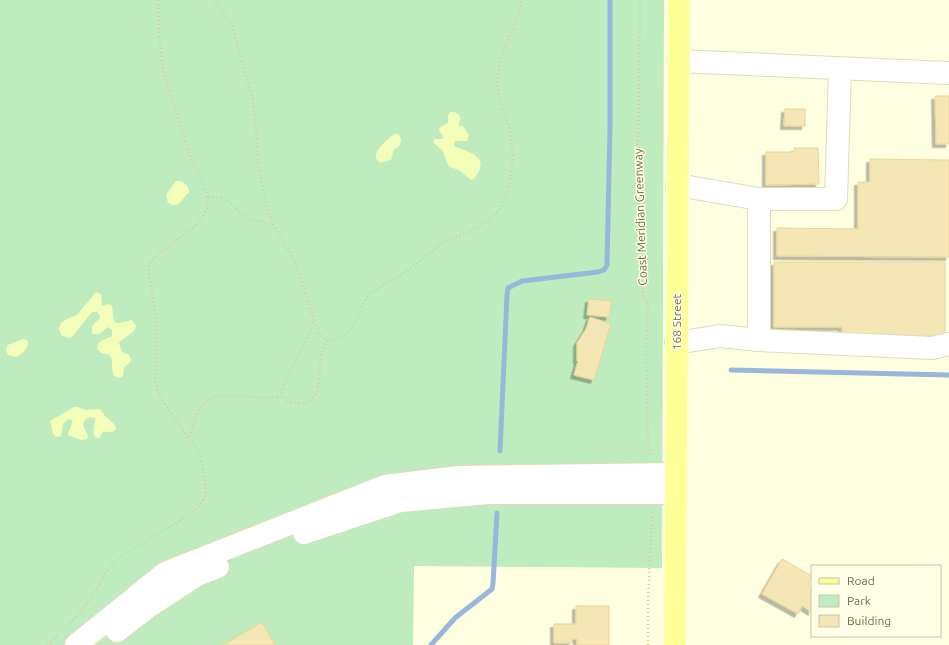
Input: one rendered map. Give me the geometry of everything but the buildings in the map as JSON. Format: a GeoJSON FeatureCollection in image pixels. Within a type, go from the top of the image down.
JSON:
{"type":"FeatureCollection","features":[{"type":"Feature","properties":{"kind":"main road","name":"168 Street"},"geometry":{"type":"LineString","coordinates":[[675,645],[679,0]]}},
{"type":"Feature","properties":{"kind":"lane"},"geometry":{"type":"LineString","coordinates":[[678,61],[949,73]]}},
{"type":"Feature","properties":{"kind":"lane"},"geometry":{"type":"LineString","coordinates":[[677,185],[759,199],[836,199],[840,68]]}},
{"type":"Feature","properties":{"kind":"lane"},"geometry":{"type":"LineString","coordinates":[[759,199],[759,340]]}},
{"type":"Feature","properties":{"kind":"lane"},"geometry":{"type":"LineString","coordinates":[[676,343],[720,336],[759,340],[932,348],[949,344]]}},
{"type":"Feature","properties":{"kind":"lane"},"geometry":{"type":"LineString","coordinates":[[67,635],[164,573],[385,486],[459,477],[675,484]]}},
{"type":"Feature","properties":{"kind":"lane"},"geometry":{"type":"LineString","coordinates":[[99,645],[148,607],[197,575],[317,528],[400,501],[488,493],[675,484]]}},
{"type":"Feature","properties":{"kind":"path"},"geometry":{"type":"LineString","coordinates":[[48,645],[67,635],[112,564],[131,549],[194,510],[205,496],[206,488],[201,456],[197,448],[164,403],[155,381],[155,311],[149,275],[149,264],[156,256],[193,228],[202,218],[207,208],[208,197],[192,162],[163,69],[158,0]]}},
{"type":"Feature","properties":{"kind":"path"},"geometry":{"type":"LineString","coordinates":[[213,0],[221,8],[232,25],[253,101],[258,166],[267,208],[274,226],[293,258],[320,334],[327,340],[332,340],[346,334],[352,329],[365,298],[370,293],[407,271],[448,240],[474,230],[494,216],[501,208],[510,184],[513,157],[510,130],[499,97],[498,82],[500,61],[520,9],[521,0]]}},
{"type":"Feature","properties":{"kind":"path","name":"Coast Meridian Greenway"},"geometry":{"type":"LineString","coordinates":[[640,0],[637,158],[640,267],[643,295],[648,306],[648,445],[651,456]]}},
{"type":"Feature","properties":{"kind":"path"},"geometry":{"type":"LineString","coordinates":[[208,197],[219,198],[227,201],[245,216],[268,222],[274,226]]}},
{"type":"Feature","properties":{"kind":"path"},"geometry":{"type":"LineString","coordinates":[[314,320],[311,330],[282,388],[282,396],[284,399],[304,404],[315,398],[317,394],[321,353],[327,340]]}},
{"type":"Feature","properties":{"kind":"path"},"geometry":{"type":"LineString","coordinates":[[189,439],[196,412],[206,401],[215,396],[221,395],[271,398],[282,396]]}},
{"type":"Feature","properties":{"kind":"path"},"geometry":{"type":"LineString","coordinates":[[648,645],[648,602],[652,512]]}},
{"type":"Feature","properties":{"kind":"green space"},"geometry":{"type":"Polygon","coordinates":[[[0,0],[664,0],[662,568],[414,566],[413,645],[0,645],[0,0]]]}},
{"type":"Feature","properties":{"kind":"sand"},"geometry":{"type":"Polygon","coordinates":[[[450,112],[456,112],[458,114],[461,119],[458,124],[459,126],[463,126],[469,135],[467,141],[455,141],[454,146],[473,154],[480,161],[481,165],[479,171],[475,178],[471,180],[459,170],[450,167],[443,151],[434,143],[434,139],[443,139],[439,128],[448,123],[448,116],[450,112]]]}},
{"type":"Feature","properties":{"kind":"sand"},"geometry":{"type":"Polygon","coordinates":[[[397,133],[401,139],[400,144],[394,149],[391,160],[380,163],[376,158],[377,152],[388,139],[397,133]]]}},
{"type":"Feature","properties":{"kind":"sand"},"geometry":{"type":"Polygon","coordinates":[[[176,181],[181,181],[186,184],[189,193],[178,204],[172,205],[168,203],[166,195],[176,181]]]}},
{"type":"Feature","properties":{"kind":"sand"},"geometry":{"type":"Polygon","coordinates":[[[96,292],[101,294],[102,305],[104,306],[109,304],[112,306],[114,322],[119,323],[132,320],[136,326],[131,333],[119,343],[122,352],[129,355],[131,359],[130,363],[124,367],[123,376],[120,378],[115,377],[110,355],[101,353],[97,349],[98,343],[111,337],[112,330],[108,327],[99,334],[93,334],[92,326],[100,318],[97,312],[92,312],[72,337],[68,338],[61,335],[59,328],[61,323],[65,320],[77,315],[96,292]]]}},
{"type":"Feature","properties":{"kind":"sand"},"geometry":{"type":"Polygon","coordinates":[[[23,339],[27,340],[28,342],[24,351],[16,357],[8,355],[6,350],[8,345],[23,339]]]}},
{"type":"Feature","properties":{"kind":"sand"},"geometry":{"type":"Polygon","coordinates":[[[74,407],[86,410],[100,409],[115,425],[116,429],[112,432],[103,432],[99,438],[96,438],[93,431],[95,418],[89,417],[84,421],[83,425],[88,436],[87,439],[81,440],[68,435],[72,420],[68,419],[63,424],[61,436],[56,437],[53,434],[50,421],[74,407]]]}},
{"type":"Feature","properties":{"kind":"waterway"},"geometry":{"type":"LineString","coordinates":[[500,451],[508,288],[522,281],[598,272],[604,270],[607,265],[610,129],[610,0]]}},
{"type":"Feature","properties":{"kind":"waterway"},"geometry":{"type":"LineString","coordinates":[[731,370],[949,375]]}},
{"type":"Feature","properties":{"kind":"waterway"},"geometry":{"type":"LineString","coordinates":[[431,645],[455,618],[492,589],[497,513]]}}]}
